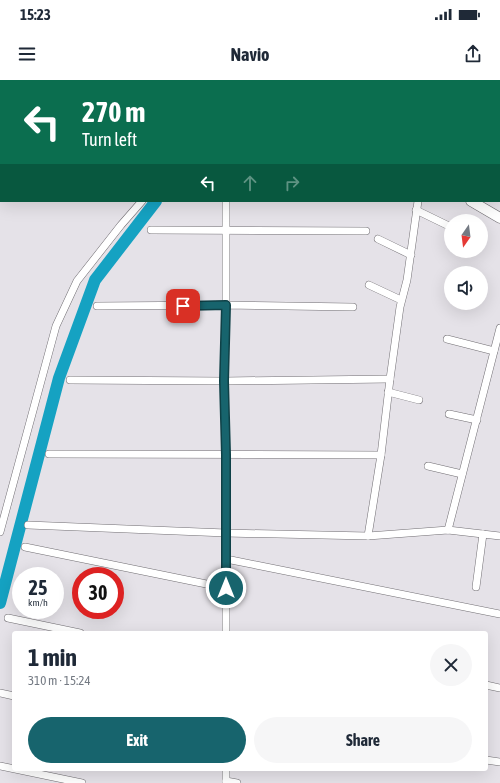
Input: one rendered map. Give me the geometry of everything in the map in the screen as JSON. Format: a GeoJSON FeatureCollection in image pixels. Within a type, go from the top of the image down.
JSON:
{"type":"FeatureCollection","features":[{"type":"Feature","properties":{"kind":"street"},"geometry":{"type":"LineString","coordinates":[[1,528],[56,326],[77,281],[141,202]]}},
{"type":"Feature","properties":{"kind":"street"},"geometry":{"type":"LineString","coordinates":[[226,202],[227,230],[224,381],[226,455],[226,631]]}},
{"type":"Feature","properties":{"kind":"street"},"geometry":{"type":"LineString","coordinates":[[368,536],[381,455],[401,300],[407,280],[418,202]]}},
{"type":"Feature","properties":{"kind":"street"},"geometry":{"type":"LineString","coordinates":[[473,202],[500,218]]}},
{"type":"Feature","properties":{"kind":"street"},"geometry":{"type":"LineString","coordinates":[[416,210],[444,224]]}},
{"type":"Feature","properties":{"kind":"street"},"geometry":{"type":"LineString","coordinates":[[151,230],[366,231]]}},
{"type":"Feature","properties":{"kind":"street"},"geometry":{"type":"LineString","coordinates":[[378,239],[411,255]]}},
{"type":"Feature","properties":{"kind":"street"},"geometry":{"type":"LineString","coordinates":[[369,285],[401,300]]}},
{"type":"Feature","properties":{"kind":"street"},"geometry":{"type":"LineString","coordinates":[[97,306],[226,305],[353,307]]}},
{"type":"Feature","properties":{"kind":"street"},"geometry":{"type":"LineString","coordinates":[[448,530],[500,328]]}},
{"type":"Feature","properties":{"kind":"street"},"geometry":{"type":"LineString","coordinates":[[447,339],[494,352]]}},
{"type":"Feature","properties":{"kind":"street"},"geometry":{"type":"LineString","coordinates":[[70,380],[224,381],[390,379]]}},
{"type":"Feature","properties":{"kind":"street"},"geometry":{"type":"LineString","coordinates":[[388,392],[419,400]]}},
{"type":"Feature","properties":{"kind":"street"},"geometry":{"type":"LineString","coordinates":[[449,414],[476,420]]}},
{"type":"Feature","properties":{"kind":"street"},"geometry":{"type":"LineString","coordinates":[[49,454],[381,455]]}},
{"type":"Feature","properties":{"kind":"street"},"geometry":{"type":"LineString","coordinates":[[428,466],[462,474]]}},
{"type":"Feature","properties":{"kind":"street"},"geometry":{"type":"LineString","coordinates":[[28,525],[226,533],[368,536],[448,530],[500,536]]}},
{"type":"Feature","properties":{"kind":"street"},"geometry":{"type":"LineString","coordinates":[[476,587],[483,534]]}},
{"type":"Feature","properties":{"kind":"street"},"geometry":{"type":"LineString","coordinates":[[25,547],[226,588]]}},
{"type":"Feature","properties":{"kind":"street"},"geometry":{"type":"LineString","coordinates":[[226,559],[500,614]]}},
{"type":"Feature","properties":{"kind":"street"},"geometry":{"type":"LineString","coordinates":[[8,618],[70,631]]}},
{"type":"Feature","properties":{"kind":"street"},"geometry":{"type":"LineString","coordinates":[[488,685],[500,688]]}},
{"type":"Feature","properties":{"kind":"street"},"geometry":{"type":"LineString","coordinates":[[0,693],[12,696]]}},
{"type":"Feature","properties":{"kind":"street"},"geometry":{"type":"LineString","coordinates":[[488,760],[500,762]]}},
{"type":"Feature","properties":{"kind":"street"},"geometry":{"type":"LineString","coordinates":[[0,766],[12,768]]}},
{"type":"Feature","properties":{"kind":"street"},"geometry":{"type":"LineString","coordinates":[[24,771],[82,783]]}},
{"type":"Feature","properties":{"kind":"street"},"geometry":{"type":"LineString","coordinates":[[226,771],[226,782],[238,783]]}},
{"type":"Feature","properties":{"kind":"waterway"},"geometry":{"type":"LineString","coordinates":[[0,603],[59,378],[95,280],[155,202]]}},
{"type":"Feature","properties":{"kind":"route"},"geometry":{"type":"LineString","coordinates":[[183,306],[226,305],[224,381],[226,455],[226,588]]}}]}
